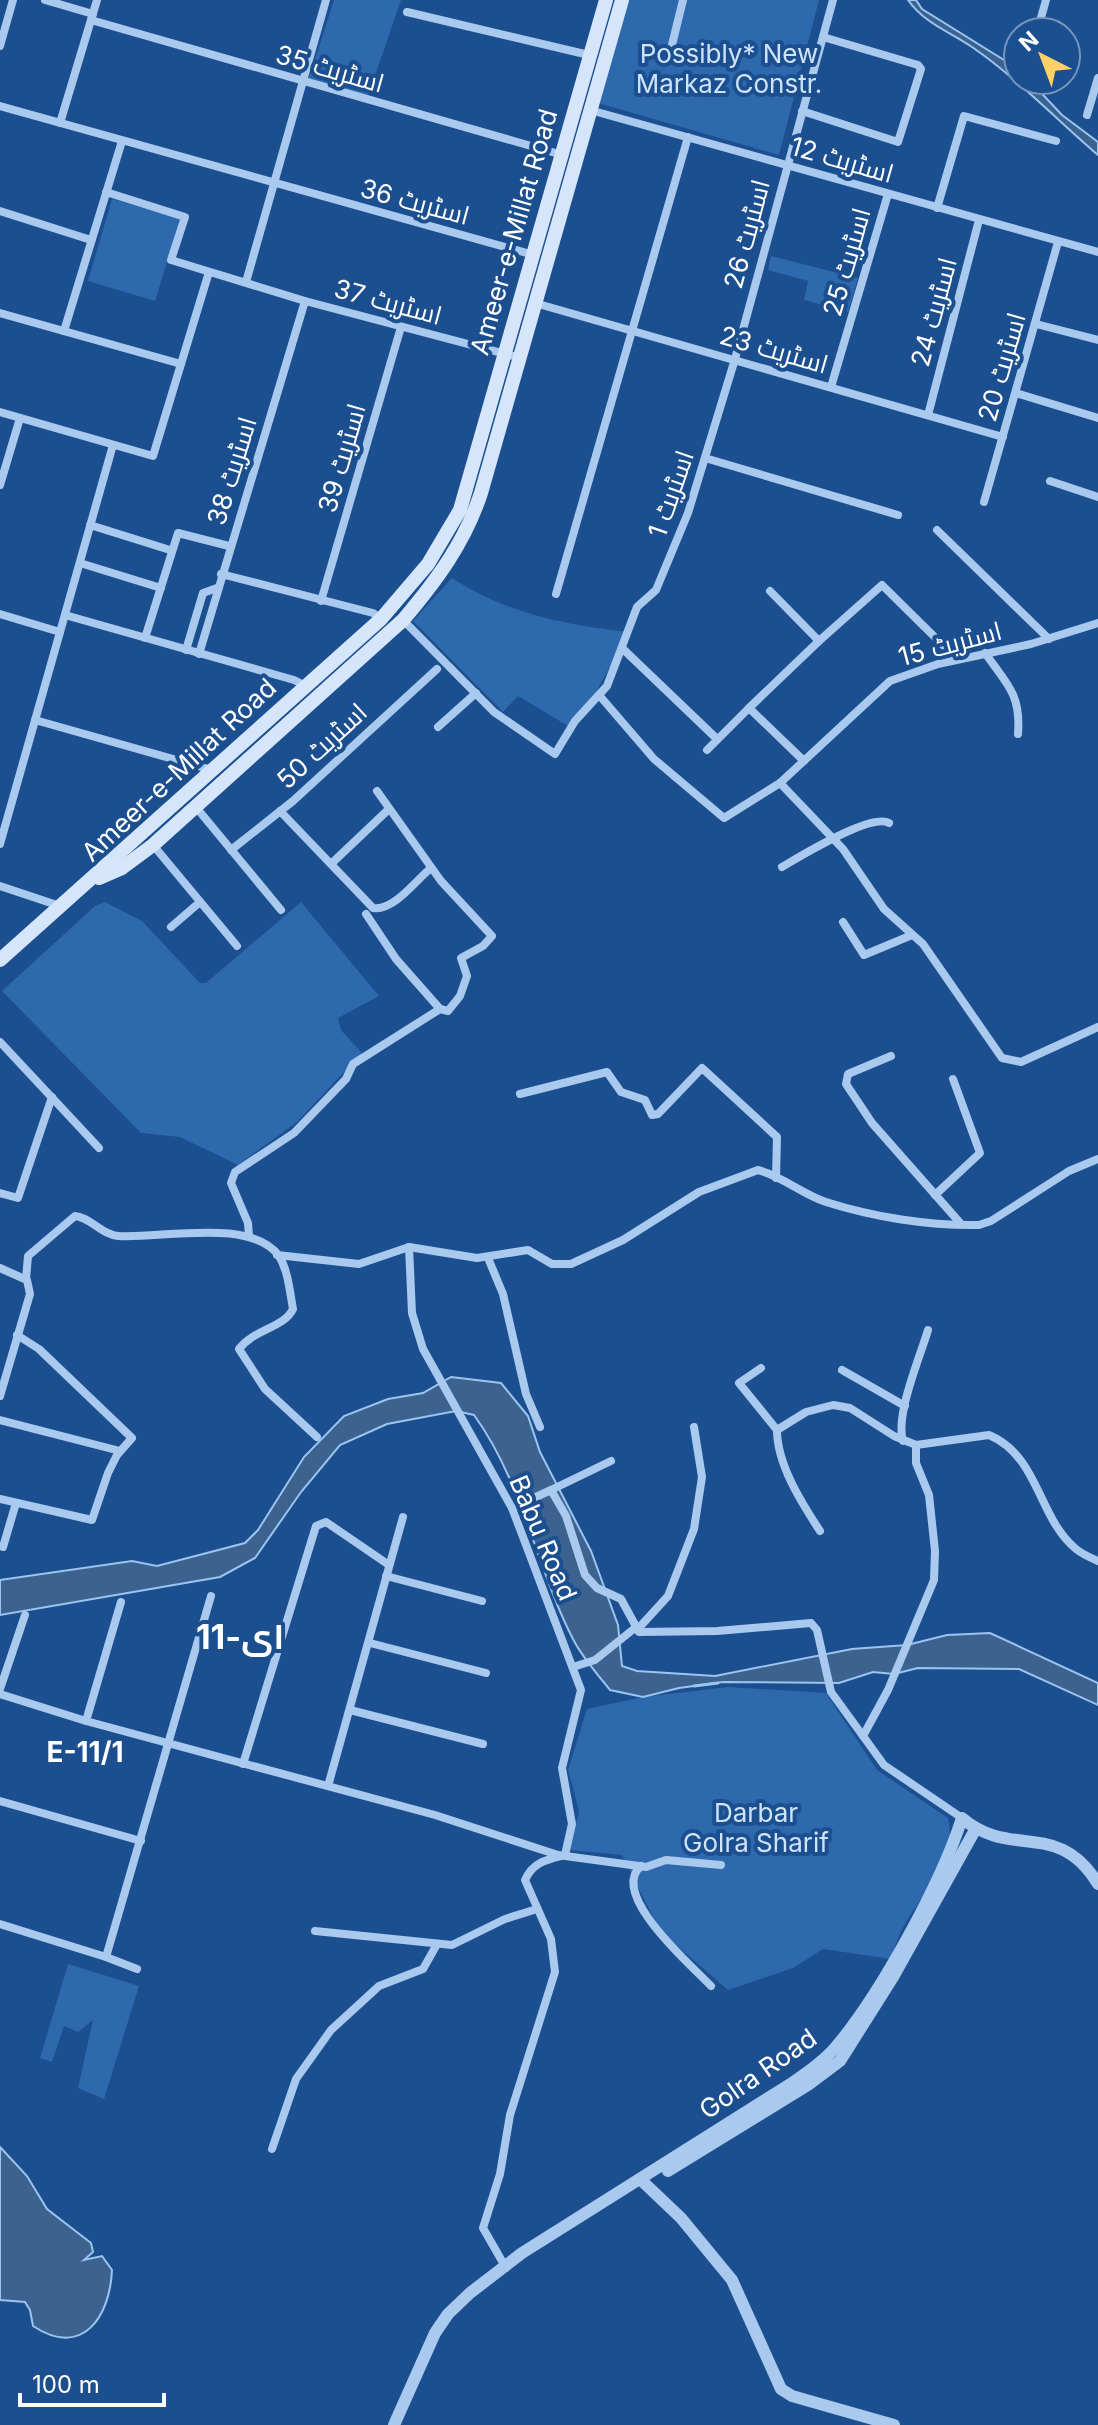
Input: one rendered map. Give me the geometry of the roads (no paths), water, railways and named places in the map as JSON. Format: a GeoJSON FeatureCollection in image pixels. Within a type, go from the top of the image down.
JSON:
{"type":"FeatureCollection","features":[{"type":"Feature","properties":{"kind":"main road","name":"Ameer-e-Millat Road"},"geometry":{"type":"LineString","coordinates":[[91,881],[381,619],[428,564],[460,510],[559,154],[606,0]]}},
{"type":"Feature","properties":{"kind":"main road","name":"Ameer-e-Millat Road"},"geometry":{"type":"LineString","coordinates":[[91,881],[122,868],[153,845],[403,620],[445,568],[472,521],[622,0]]}},
{"type":"Feature","properties":{"kind":"main road"},"geometry":{"type":"LineString","coordinates":[[306,686],[317,699]]}},
{"type":"Feature","properties":{"kind":"main road"},"geometry":{"type":"LineString","coordinates":[[0,960],[91,881]]}},
{"type":"Feature","properties":{"kind":"street"},"geometry":{"type":"LineString","coordinates":[[0,46],[13,0]]}},
{"type":"Feature","properties":{"kind":"street","name":"اسٹریٹ 35"},"geometry":{"type":"LineString","coordinates":[[45,0],[302,82],[559,154]]}},
{"type":"Feature","properties":{"kind":"street"},"geometry":{"type":"LineString","coordinates":[[60,123],[97,0]]}},
{"type":"Feature","properties":{"kind":"street"},"geometry":{"type":"LineString","coordinates":[[246,282],[326,0]]}},
{"type":"Feature","properties":{"kind":"street"},"geometry":{"type":"LineString","coordinates":[[669,57],[683,0]]}},
{"type":"Feature","properties":{"kind":"street"},"geometry":{"type":"LineString","coordinates":[[787,165],[833,0]]}},
{"type":"Feature","properties":{"kind":"street"},"geometry":{"type":"LineString","coordinates":[[407,12],[589,55]]}},
{"type":"Feature","properties":{"kind":"street"},"geometry":{"type":"LineString","coordinates":[[802,111],[898,142],[921,69],[918,65],[823,37]]}},
{"type":"Feature","properties":{"kind":"street"},"geometry":{"type":"LineString","coordinates":[[1087,115],[1098,78]]}},
{"type":"Feature","properties":{"kind":"street","name":"اسٹریٹ 12"},"geometry":{"type":"LineString","coordinates":[[575,105],[1098,252]]}},
{"type":"Feature","properties":{"kind":"street","name":"اسٹریٹ 36"},"geometry":{"type":"LineString","coordinates":[[0,106],[547,259]]}},
{"type":"Feature","properties":{"kind":"street"},"geometry":{"type":"LineString","coordinates":[[937,208],[962,118],[968,116],[1056,141]]}},
{"type":"Feature","properties":{"kind":"street"},"geometry":{"type":"LineString","coordinates":[[556,594],[688,137]]}},
{"type":"Feature","properties":{"kind":"street"},"geometry":{"type":"LineString","coordinates":[[64,331],[122,141]]}},
{"type":"Feature","properties":{"kind":"street","name":"اسٹریٹ 26"},"geometry":{"type":"LineString","coordinates":[[735,359],[787,165]]}},
{"type":"Feature","properties":{"kind":"street","name":"اسٹریٹ 37"},"geometry":{"type":"LineString","coordinates":[[106,192],[185,217],[171,260],[305,301],[521,358]]}},
{"type":"Feature","properties":{"kind":"street","name":"اسٹریٹ 25"},"geometry":{"type":"LineString","coordinates":[[831,387],[888,194]]}},
{"type":"Feature","properties":{"kind":"street"},"geometry":{"type":"LineString","coordinates":[[0,211],[91,240]]}},
{"type":"Feature","properties":{"kind":"street","name":"اسٹریٹ 24"},"geometry":{"type":"LineString","coordinates":[[928,415],[979,220]]}},
{"type":"Feature","properties":{"kind":"street","name":"اسٹریٹ 20"},"geometry":{"type":"LineString","coordinates":[[984,502],[1058,242]]}},
{"type":"Feature","properties":{"kind":"street"},"geometry":{"type":"LineString","coordinates":[[0,412],[153,456],[209,272]]}},
{"type":"Feature","properties":{"kind":"street","name":"اسٹریٹ 38"},"geometry":{"type":"LineString","coordinates":[[199,654],[305,301]]}},
{"type":"Feature","properties":{"kind":"street","name":"اسٹریٹ 23"},"geometry":{"type":"LineString","coordinates":[[535,303],[1003,437]]}},
{"type":"Feature","properties":{"kind":"street"},"geometry":{"type":"LineString","coordinates":[[0,313],[181,364]]}},
{"type":"Feature","properties":{"kind":"street"},"geometry":{"type":"LineString","coordinates":[[1036,324],[1098,340]]}},
{"type":"Feature","properties":{"kind":"street","name":"اسٹریٹ 39"},"geometry":{"type":"LineString","coordinates":[[321,601],[401,327]]}},
{"type":"Feature","properties":{"kind":"street","name":"اسٹریٹ 1"},"geometry":{"type":"LineString","coordinates":[[476,693],[494,712],[555,754],[575,721],[599,695],[623,649],[637,607],[656,590],[688,513],[735,359]]}},
{"type":"Feature","properties":{"kind":"street"},"geometry":{"type":"LineString","coordinates":[[1016,393],[1098,418]]}},
{"type":"Feature","properties":{"kind":"street"},"geometry":{"type":"LineString","coordinates":[[0,485],[20,418]]}},
{"type":"Feature","properties":{"kind":"street"},"geometry":{"type":"LineString","coordinates":[[0,844],[113,445]]}},
{"type":"Feature","properties":{"kind":"street"},"geometry":{"type":"LineString","coordinates":[[705,458],[898,515]]}},
{"type":"Feature","properties":{"kind":"street"},"geometry":{"type":"LineString","coordinates":[[1050,481],[1098,497]]}},
{"type":"Feature","properties":{"kind":"street"},"geometry":{"type":"LineString","coordinates":[[90,525],[170,550]]}},
{"type":"Feature","properties":{"kind":"street"},"geometry":{"type":"LineString","coordinates":[[937,530],[1049,639]]}},
{"type":"Feature","properties":{"kind":"street"},"geometry":{"type":"LineString","coordinates":[[145,638],[174,537],[183,532],[229,546]]}},
{"type":"Feature","properties":{"kind":"street"},"geometry":{"type":"LineString","coordinates":[[80,563],[161,588]]}},
{"type":"Feature","properties":{"kind":"street"},"geometry":{"type":"LineString","coordinates":[[221,574],[373,613],[381,619]]}},
{"type":"Feature","properties":{"kind":"street"},"geometry":{"type":"LineString","coordinates":[[707,750],[819,641],[882,585],[957,659]]}},
{"type":"Feature","properties":{"kind":"street"},"geometry":{"type":"LineString","coordinates":[[186,650],[203,593],[217,588]]}},
{"type":"Feature","properties":{"kind":"street"},"geometry":{"type":"LineString","coordinates":[[770,591],[819,641]]}},
{"type":"Feature","properties":{"kind":"street"},"geometry":{"type":"LineString","coordinates":[[0,614],[60,632]]}},
{"type":"Feature","properties":{"kind":"street"},"geometry":{"type":"LineString","coordinates":[[65,615],[306,686]]}},
{"type":"Feature","properties":{"kind":"street"},"geometry":{"type":"LineString","coordinates":[[403,620],[476,693],[438,727]]}},
{"type":"Feature","properties":{"kind":"street","name":"اسٹریٹ 15"},"geometry":{"type":"LineString","coordinates":[[599,695],[654,759],[724,818],[780,783],[890,681],[957,659],[1049,639],[1098,623]]}},
{"type":"Feature","properties":{"kind":"street"},"geometry":{"type":"LineString","coordinates":[[623,649],[717,739]]}},
{"type":"Feature","properties":{"kind":"street"},"geometry":{"type":"LineString","coordinates":[[985,653],[1013,693],[1021,711],[1018,734]]}},
{"type":"Feature","properties":{"kind":"street","name":"اسٹریٹ 50"},"geometry":{"type":"LineString","coordinates":[[231,850],[280,811],[437,669]]}},
{"type":"Feature","properties":{"kind":"street"},"geometry":{"type":"LineString","coordinates":[[749,708],[804,761]]}},
{"type":"Feature","properties":{"kind":"street"},"geometry":{"type":"LineString","coordinates":[[35,720],[213,770]]}},
{"type":"Feature","properties":{"kind":"street"},"geometry":{"type":"LineString","coordinates":[[780,783],[833,839],[881,900],[884,909],[923,944],[1002,1058],[1021,1062],[1098,1027]]}},
{"type":"Feature","properties":{"kind":"street"},"geometry":{"type":"LineString","coordinates":[[366,914],[396,959],[440,1009],[448,1011],[463,990],[467,976],[461,958],[483,946],[493,935],[431,868],[377,791]]}},
{"type":"Feature","properties":{"kind":"street"},"geometry":{"type":"LineString","coordinates":[[194,805],[281,910]]}},
{"type":"Feature","properties":{"kind":"street"},"geometry":{"type":"LineString","coordinates":[[332,863],[389,809]]}},
{"type":"Feature","properties":{"kind":"street"},"geometry":{"type":"LineString","coordinates":[[280,811],[378,909],[393,902],[431,868]]}},
{"type":"Feature","properties":{"kind":"street"},"geometry":{"type":"LineString","coordinates":[[782,867],[833,839],[878,821],[889,823]]}},
{"type":"Feature","properties":{"kind":"street"},"geometry":{"type":"LineString","coordinates":[[153,845],[237,946]]}},
{"type":"Feature","properties":{"kind":"street"},"geometry":{"type":"LineString","coordinates":[[0,886],[63,907]]}},
{"type":"Feature","properties":{"kind":"street"},"geometry":{"type":"LineString","coordinates":[[171,927],[200,902]]}},
{"type":"Feature","properties":{"kind":"street"},"geometry":{"type":"LineString","coordinates":[[843,922],[864,955],[912,935]]}},
{"type":"Feature","properties":{"kind":"street"},"geometry":{"type":"LineString","coordinates":[[249,1236],[248,1223],[231,1183],[235,1172],[294,1133],[346,1079],[353,1064],[440,1009]]}},
{"type":"Feature","properties":{"kind":"street"},"geometry":{"type":"LineString","coordinates":[[0,1042],[99,1148]]}},
{"type":"Feature","properties":{"kind":"street"},"geometry":{"type":"LineString","coordinates":[[891,1056],[848,1074],[846,1084],[872,1123],[962,1224]]}},
{"type":"Feature","properties":{"kind":"street"},"geometry":{"type":"LineString","coordinates":[[520,1094],[607,1072],[621,1092],[645,1100],[652,1115],[658,1114],[702,1068],[777,1137],[776,1178]]}},
{"type":"Feature","properties":{"kind":"street"},"geometry":{"type":"LineString","coordinates":[[935,1195],[980,1153],[953,1079]]}},
{"type":"Feature","properties":{"kind":"street"},"geometry":{"type":"LineString","coordinates":[[0,1193],[18,1198],[52,1097]]}},
{"type":"Feature","properties":{"kind":"street"},"geometry":{"type":"LineString","coordinates":[[0,1396],[30,1294],[26,1279],[28,1256],[75,1216],[118,1236],[161,1233],[249,1236],[277,1255],[359,1264],[409,1247],[488,1258],[528,1250],[552,1264],[571,1264],[606,1250],[666,1211],[723,1181],[758,1170],[803,1193],[853,1209],[895,1218],[962,1224],[991,1221],[1069,1171],[1098,1159]]}},
{"type":"Feature","properties":{"kind":"street","name":"Babu Road"},"geometry":{"type":"LineString","coordinates":[[409,1247],[412,1313],[423,1349],[512,1508],[581,1690],[562,1768],[572,1824],[565,1855]]}},
{"type":"Feature","properties":{"kind":"street"},"geometry":{"type":"LineString","coordinates":[[277,1255],[289,1285],[292,1313],[250,1336],[239,1349],[265,1389],[317,1437]]}},
{"type":"Feature","properties":{"kind":"street"},"geometry":{"type":"LineString","coordinates":[[488,1258],[503,1294],[526,1394],[540,1427]]}},
{"type":"Feature","properties":{"kind":"street"},"geometry":{"type":"LineString","coordinates":[[0,1268],[26,1279]]}},
{"type":"Feature","properties":{"kind":"street"},"geometry":{"type":"LineString","coordinates":[[903,1441],[901,1432],[905,1406],[928,1330]]}},
{"type":"Feature","properties":{"kind":"street"},"geometry":{"type":"LineString","coordinates":[[0,1499],[92,1520],[108,1473],[120,1451],[132,1438],[122,1425],[39,1349],[17,1335]]}},
{"type":"Feature","properties":{"kind":"street"},"geometry":{"type":"LineString","coordinates":[[761,1368],[739,1383],[777,1430],[777,1444],[784,1465],[820,1531]]}},
{"type":"Feature","properties":{"kind":"street"},"geometry":{"type":"LineString","coordinates":[[842,1370],[905,1406]]}},
{"type":"Feature","properties":{"kind":"street"},"geometry":{"type":"LineString","coordinates":[[777,1430],[806,1412],[840,1405],[903,1441],[916,1445],[989,1435],[1000,1440],[1032,1475],[1058,1528],[1076,1549],[1098,1561]]}},
{"type":"Feature","properties":{"kind":"street"},"geometry":{"type":"LineString","coordinates":[[0,1420],[120,1451]]}},
{"type":"Feature","properties":{"kind":"street"},"geometry":{"type":"LineString","coordinates":[[573,1667],[595,1660],[665,1602],[694,1529],[702,1477],[694,1427]]}},
{"type":"Feature","properties":{"kind":"street"},"geometry":{"type":"LineString","coordinates":[[863,1736],[928,1600],[936,1562],[928,1491],[916,1463],[916,1445]]}},
{"type":"Feature","properties":{"kind":"street"},"geometry":{"type":"LineString","coordinates":[[512,1508],[611,1461]]}},
{"type":"Feature","properties":{"kind":"street"},"geometry":{"type":"LineString","coordinates":[[550,1490],[566,1516],[585,1575],[597,1588],[621,1599],[636,1629],[647,1633],[717,1631],[809,1621],[817,1630],[831,1692],[884,1765],[975,1830],[994,1836],[1054,1844],[1068,1850],[1079,1857],[1098,1884]]}},
{"type":"Feature","properties":{"kind":"street"},"geometry":{"type":"LineString","coordinates":[[3,1547],[16,1503]]}},
{"type":"Feature","properties":{"kind":"street"},"geometry":{"type":"LineString","coordinates":[[328,1786],[403,1517]]}},
{"type":"Feature","properties":{"kind":"street"},"geometry":{"type":"LineString","coordinates":[[243,1764],[316,1526],[326,1522],[389,1565]]}},
{"type":"Feature","properties":{"kind":"street"},"geometry":{"type":"LineString","coordinates":[[386,1576],[482,1601]]}},
{"type":"Feature","properties":{"kind":"street"},"geometry":{"type":"LineString","coordinates":[[106,1957],[211,1596]]}},
{"type":"Feature","properties":{"kind":"street"},"geometry":{"type":"LineString","coordinates":[[86,1721],[121,1602]]}},
{"type":"Feature","properties":{"kind":"street"},"geometry":{"type":"LineString","coordinates":[[25,1615],[0,1692],[86,1721],[171,1742],[565,1855],[651,1867],[666,1860],[721,1865]]}},
{"type":"Feature","properties":{"kind":"street"},"geometry":{"type":"LineString","coordinates":[[370,1643],[486,1673]]}},
{"type":"Feature","properties":{"kind":"street"},"geometry":{"type":"LineString","coordinates":[[350,1710],[483,1744]]}},
{"type":"Feature","properties":{"kind":"street"},"geometry":{"type":"LineString","coordinates":[[0,1801],[141,1841]]}},
{"type":"Feature","properties":{"kind":"street","name":"Golra Road"},"geometry":{"type":"LineString","coordinates":[[394,2425],[435,2333],[448,2314],[508,2266],[522,2262],[792,2083],[833,2051],[888,1968],[950,1856],[962,1818]]}},
{"type":"Feature","properties":{"kind":"street","name":"Golra Road"},"geometry":{"type":"LineString","coordinates":[[642,2182],[808,2085],[840,2061],[893,1977],[975,1830]]}},
{"type":"Feature","properties":{"kind":"street"},"geometry":{"type":"LineString","coordinates":[[508,2266],[483,2228],[500,2174],[510,2115],[555,1972],[551,1939],[525,1880],[530,1869],[565,1855]]}},
{"type":"Feature","properties":{"kind":"street"},"geometry":{"type":"LineString","coordinates":[[641,1866],[634,1872],[632,1885],[643,1908],[667,1943],[711,1986]]}},
{"type":"Feature","properties":{"kind":"street"},"geometry":{"type":"LineString","coordinates":[[315,1931],[430,1940],[436,1946],[452,1945],[505,1919],[537,1909]]}},
{"type":"Feature","properties":{"kind":"street"},"geometry":{"type":"LineString","coordinates":[[0,1924],[137,1969]]}},
{"type":"Feature","properties":{"kind":"street"},"geometry":{"type":"LineString","coordinates":[[272,2149],[296,2079],[331,2030],[379,1986],[423,1969],[436,1946]]}},
{"type":"Feature","properties":{"kind":"street"},"geometry":{"type":"LineString","coordinates":[[642,2182],[681,2218],[732,2280],[781,2389],[792,2396],[894,2425]]}},
{"type":"Feature","properties":{"kind":"waterway"},"geometry":{"type":"LineString","coordinates":[[694,1686],[718,1683]]}},
{"type":"Feature","properties":{"kind":"district","name":"ای-11"},"geometry":{"type":"Point","coordinates":[240,1637]}},
{"type":"Feature","properties":{"kind":"district","name":"E-11/1"},"geometry":{"type":"Point","coordinates":[85,1752]}},
{"type":"Feature","properties":{"kind":"park label","name":"Possibly* New Markaz Constr."},"geometry":{"type":"Point","coordinates":[729,69]}},
{"type":"Feature","properties":{"kind":"park label","name":"Darbar Golra Sharif"},"geometry":{"type":"Point","coordinates":[756,1828]}}]}
